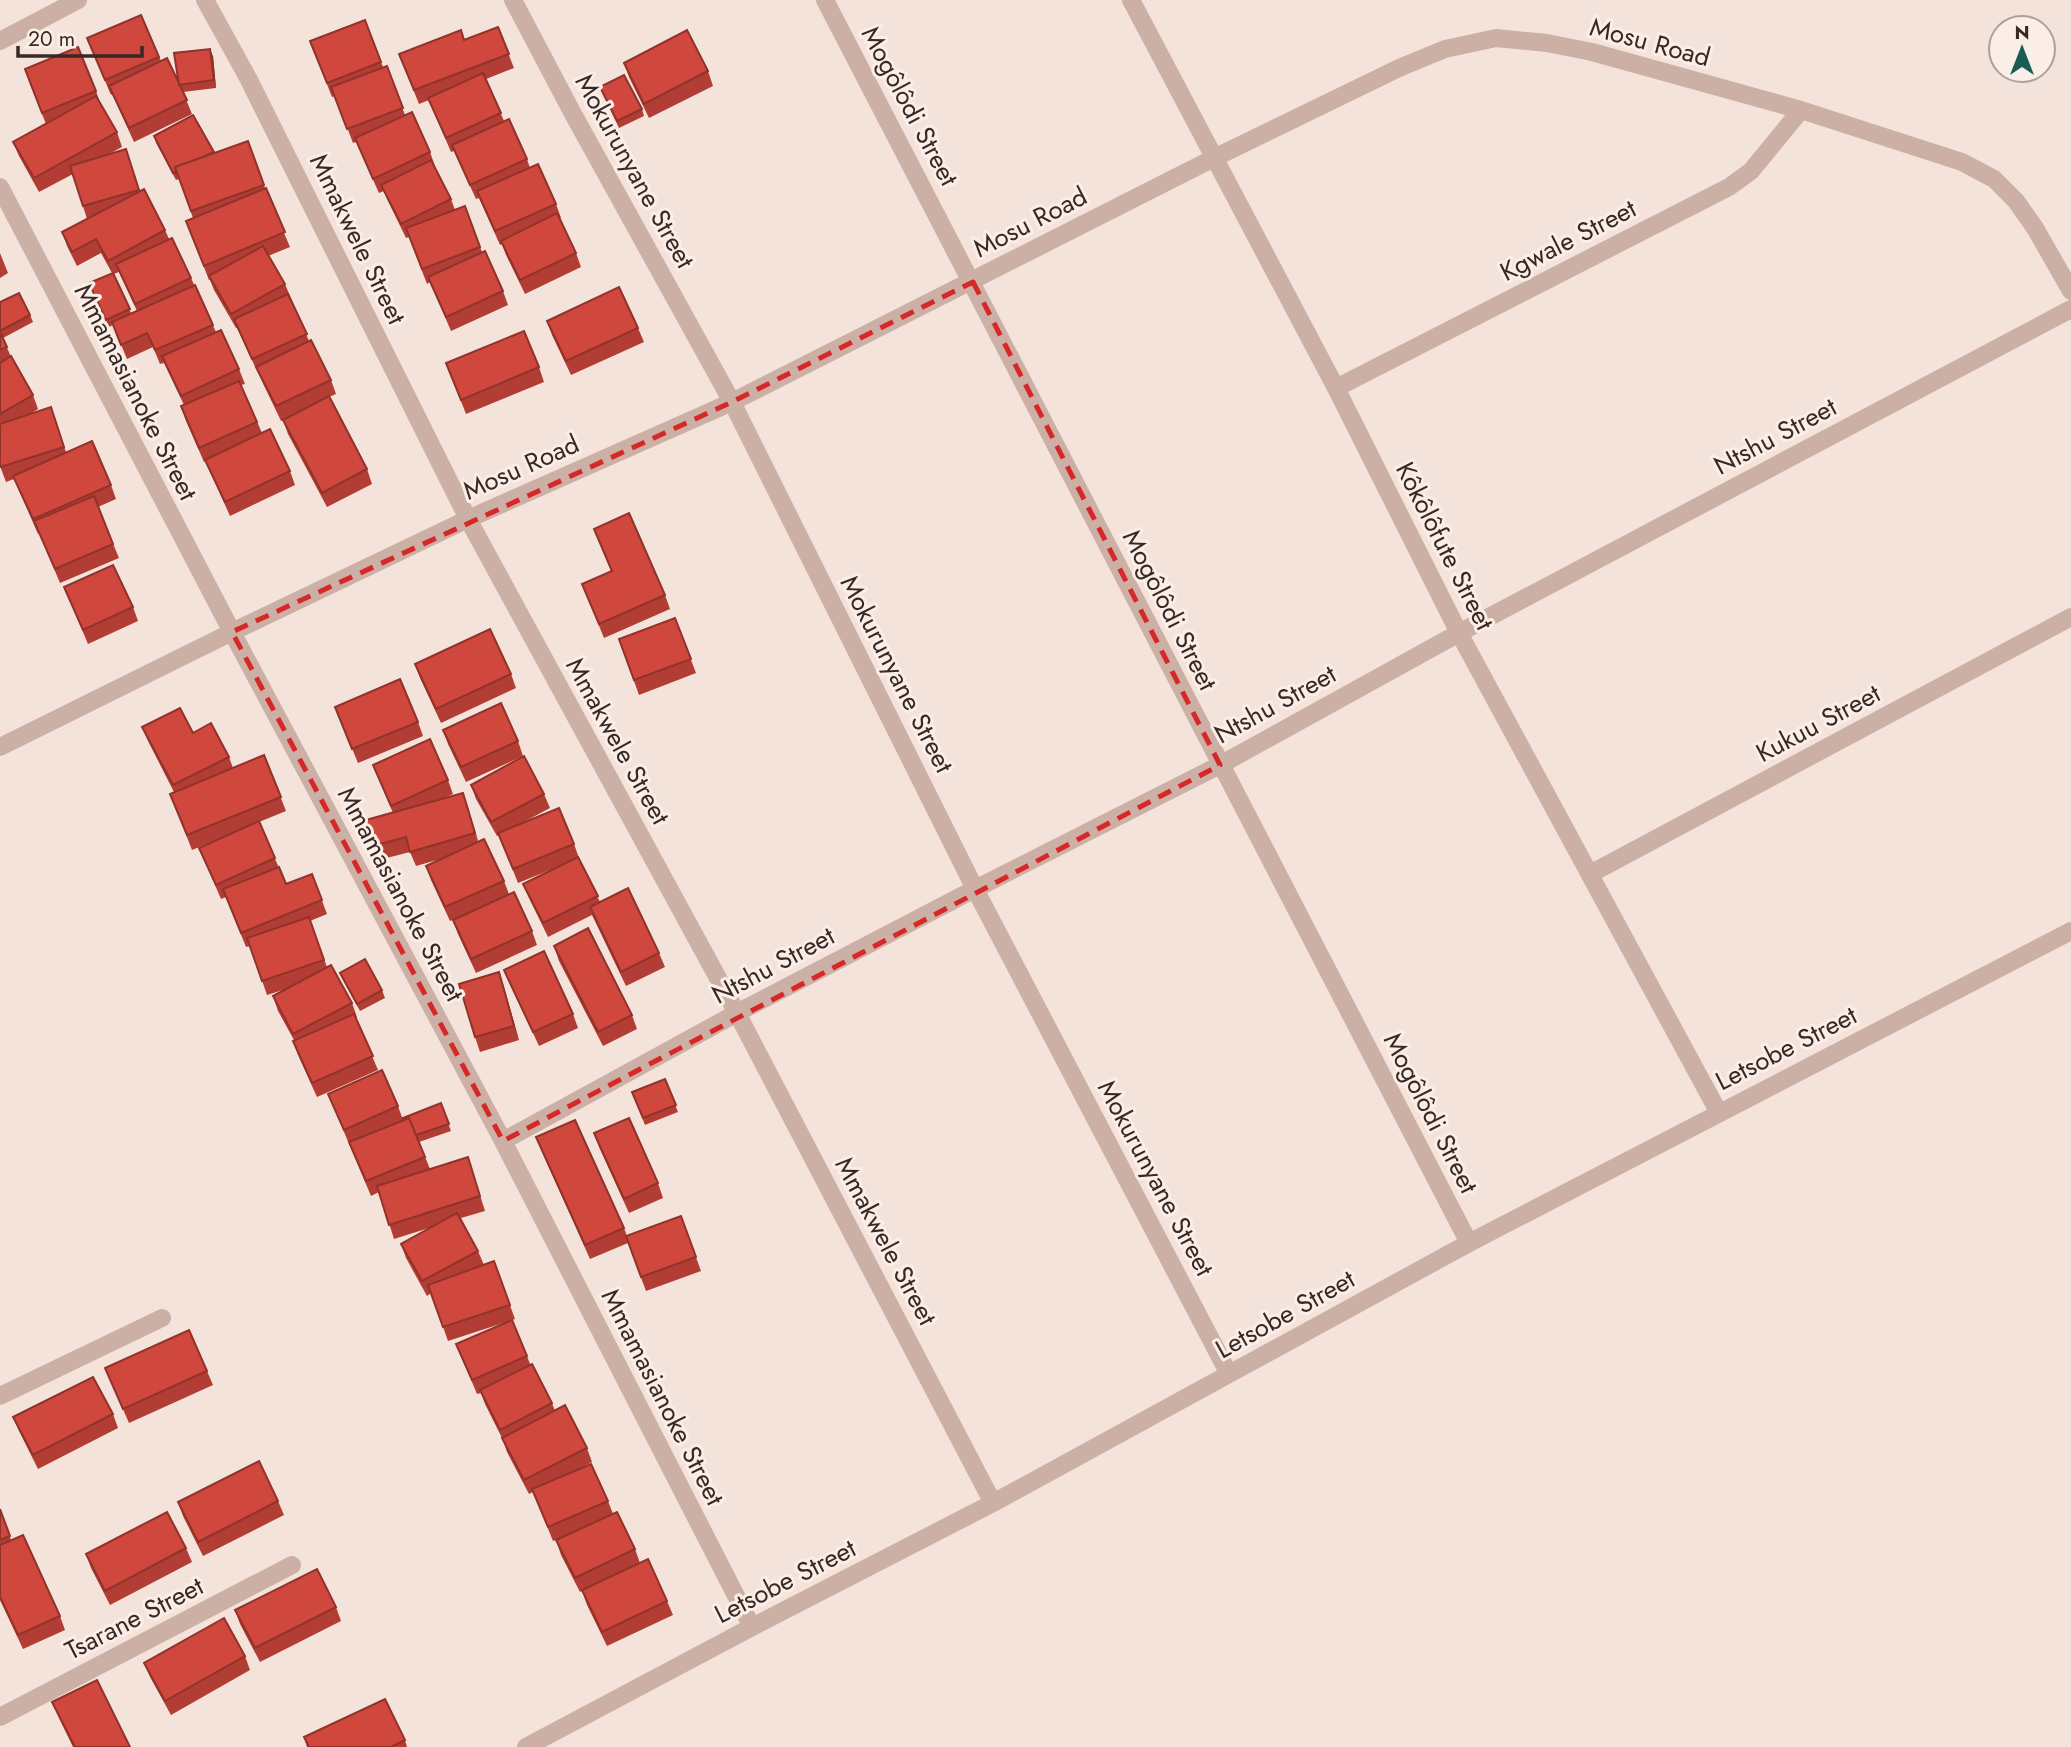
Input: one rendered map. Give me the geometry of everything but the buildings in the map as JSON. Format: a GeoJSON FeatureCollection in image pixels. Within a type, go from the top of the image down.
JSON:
{"type":"FeatureCollection","features":[{"type":"Feature","properties":{"kind":"street"},"geometry":{"type":"LineString","coordinates":[[0,41],[78,0]]}},
{"type":"Feature","properties":{"kind":"street","name":"Mmakwele Street"},"geometry":{"type":"LineString","coordinates":[[205,0],[254,90],[468,519],[737,1013],[993,1503]]}},
{"type":"Feature","properties":{"kind":"street","name":"Mokurunyane Street"},"geometry":{"type":"LineString","coordinates":[[513,0],[732,402],[975,889],[1229,1374]]}},
{"type":"Feature","properties":{"kind":"street","name":"Mogôlôdi Street"},"geometry":{"type":"LineString","coordinates":[[825,0],[1469,1244]]}},
{"type":"Feature","properties":{"kind":"street","name":"Kôkôlôfute Street"},"geometry":{"type":"LineString","coordinates":[[1131,0],[1336,388],[1459,633],[1719,1113]]}},
{"type":"Feature","properties":{"kind":"street","name":"Mosu Road"},"geometry":{"type":"LineString","coordinates":[[0,747],[468,519],[732,402],[1214,158],[1399,68],[1445,49],[1496,38],[1547,43],[1592,52],[1801,110],[1962,162],[1994,180],[2016,201],[2071,291]]}},
{"type":"Feature","properties":{"kind":"street","name":"Kgwale Street"},"geometry":{"type":"LineString","coordinates":[[1336,388],[1728,187],[1751,171],[1801,110]]}},
{"type":"Feature","properties":{"kind":"street","name":"Mmamasianoke Street"},"geometry":{"type":"LineString","coordinates":[[0,187],[232,632],[503,1141],[752,1627]]}},
{"type":"Feature","properties":{"kind":"street","name":"Ntshu Street"},"geometry":{"type":"LineString","coordinates":[[503,1141],[737,1013],[1220,765],[1459,633],[2071,309]]}},
{"type":"Feature","properties":{"kind":"street","name":"Kukuu Street"},"geometry":{"type":"LineString","coordinates":[[1590,874],[2071,617]]}},
{"type":"Feature","properties":{"kind":"street","name":"Letsobe Street"},"geometry":{"type":"LineString","coordinates":[[526,1747],[993,1503],[1469,1244],[2071,931]]}},
{"type":"Feature","properties":{"kind":"street"},"geometry":{"type":"LineString","coordinates":[[0,1396],[162,1318]]}},
{"type":"Feature","properties":{"kind":"street","name":"Tsarane Street"},"geometry":{"type":"LineString","coordinates":[[0,1717],[292,1566]]}},
{"type":"Feature","properties":{"kind":"highlighted area"},"geometry":{"type":"Polygon","coordinates":[[[973,282],[1220,765],[503,1141],[232,632],[732,402],[973,282]]]}}]}
